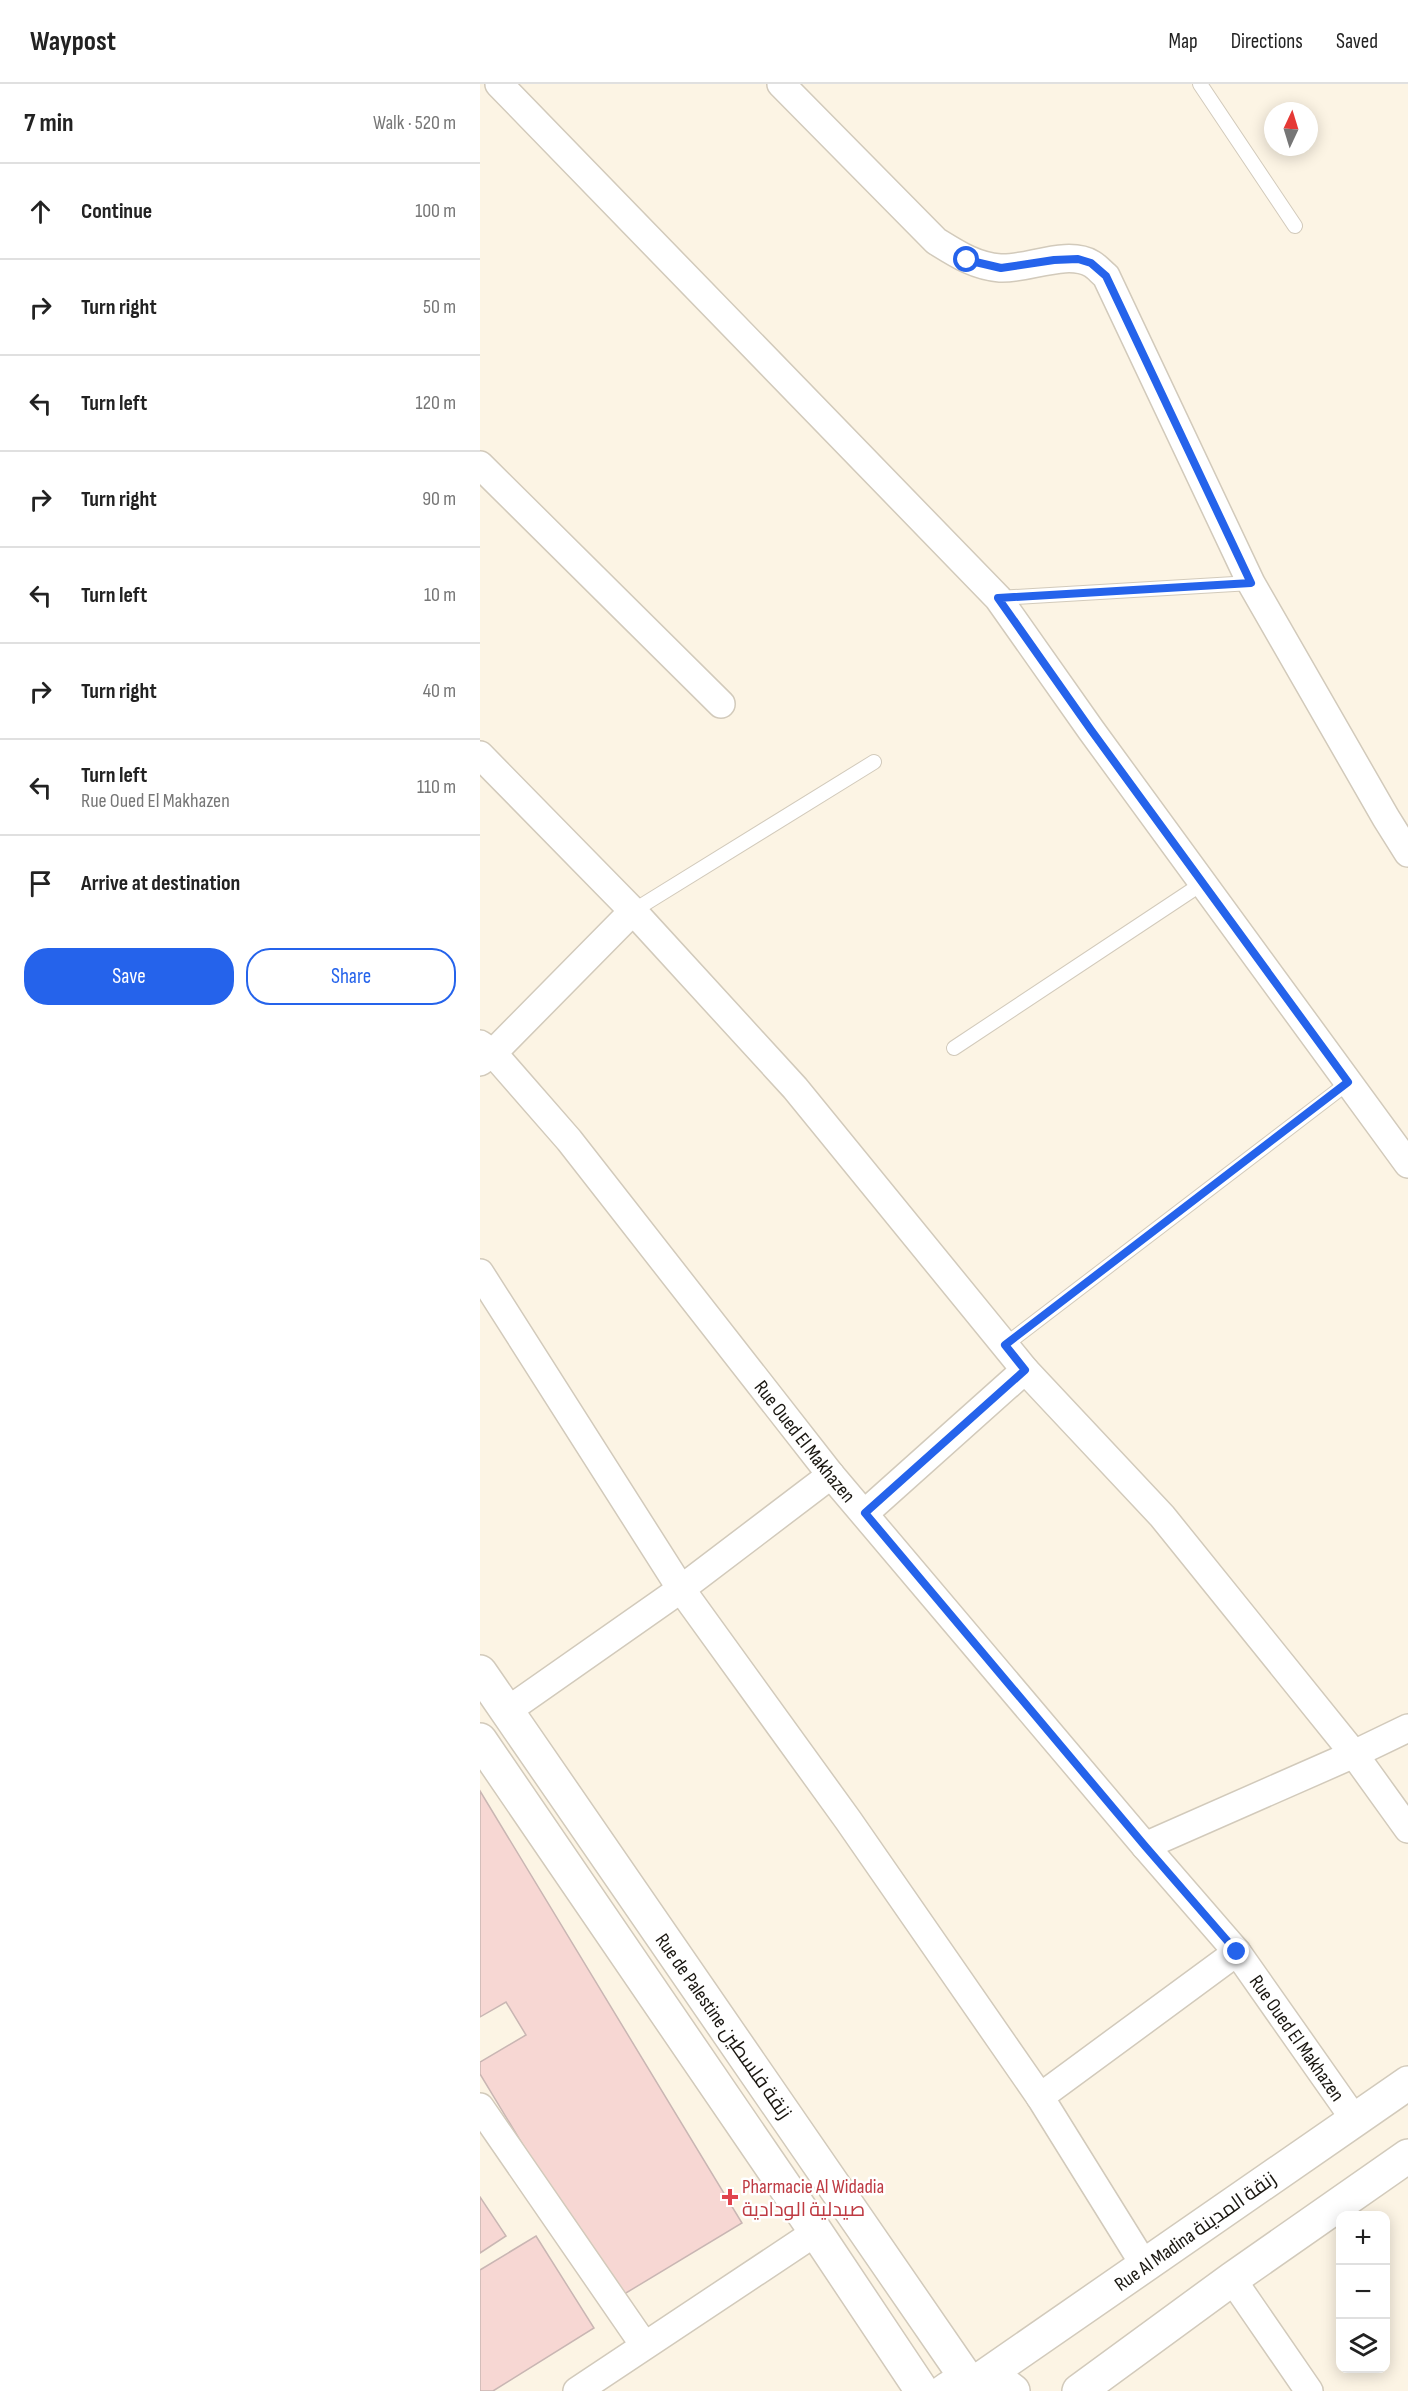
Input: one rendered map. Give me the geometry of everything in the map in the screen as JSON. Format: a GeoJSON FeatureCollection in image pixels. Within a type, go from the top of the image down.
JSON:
{"type":"FeatureCollection","features":[{"type":"Feature","properties":{"kind":"street"},"geometry":{"type":"LineString","coordinates":[[499,84],[998,598],[1091,730],[1408,1164]]}},
{"type":"Feature","properties":{"kind":"street"},"geometry":{"type":"LineString","coordinates":[[781,84],[936,241],[967,260],[1001,268],[1078,259],[1091,263],[1106,276],[1251,583],[1386,818],[1408,852]]}},
{"type":"Feature","properties":{"kind":"street"},"geometry":{"type":"LineString","coordinates":[[480,465],[721,704]]}},
{"type":"Feature","properties":{"kind":"street"},"geometry":{"type":"LineString","coordinates":[[480,755],[633,911],[795,1088],[1025,1370],[1162,1516],[1354,1754],[1408,1829]]}},
{"type":"Feature","properties":{"kind":"street"},"geometry":{"type":"LineString","coordinates":[[484,1053],[633,911]]}},
{"type":"Feature","properties":{"kind":"street","name":"Rue Oued El Makhazen"},"geometry":{"type":"LineString","coordinates":[[484,1053],[569,1140],[831,1475],[1237,1952],[1354,2120]]}},
{"type":"Feature","properties":{"kind":"street"},"geometry":{"type":"LineString","coordinates":[[480,1273],[681,1589],[848,1820],[1040,2097],[1145,2266]]}},
{"type":"Feature","properties":{"kind":"street"},"geometry":{"type":"LineString","coordinates":[[865,1513],[1025,1370]]}},
{"type":"Feature","properties":{"kind":"street"},"geometry":{"type":"LineString","coordinates":[[507,1711],[681,1589],[831,1475]]}},
{"type":"Feature","properties":{"kind":"street","name":"Rue de Palestine زنقة فلسطين"},"geometry":{"type":"LineString","coordinates":[[480,1672],[965,2383]]}},
{"type":"Feature","properties":{"kind":"street"},"geometry":{"type":"LineString","coordinates":[[1145,1846],[1408,1728]]}},
{"type":"Feature","properties":{"kind":"street","name":"Rue de Palestine زنقة فلسطين"},"geometry":{"type":"LineString","coordinates":[[480,1740],[922,2391]]}},
{"type":"Feature","properties":{"kind":"street"},"geometry":{"type":"LineString","coordinates":[[1040,2097],[1237,1952]]}},
{"type":"Feature","properties":{"kind":"street","name":"Rue Al Madina زنقة المدينة"},"geometry":{"type":"LineString","coordinates":[[965,2383],[1145,2266],[1408,2083]]}},
{"type":"Feature","properties":{"kind":"street"},"geometry":{"type":"LineString","coordinates":[[480,2108],[644,2345]]}},
{"type":"Feature","properties":{"kind":"street"},"geometry":{"type":"LineString","coordinates":[[1079,2391],[1232,2279],[1408,2156]]}},
{"type":"Feature","properties":{"kind":"street"},"geometry":{"type":"LineString","coordinates":[[577,2391],[816,2232]]}},
{"type":"Feature","properties":{"kind":"street"},"geometry":{"type":"LineString","coordinates":[[1232,2279],[1309,2391]]}},
{"type":"Feature","properties":{"kind":"street"},"geometry":{"type":"LineString","coordinates":[[965,2383],[997,2381],[1013,2391]]}},
{"type":"Feature","properties":{"kind":"lane"},"geometry":{"type":"LineString","coordinates":[[1200,84],[1295,226]]}},
{"type":"Feature","properties":{"kind":"lane"},"geometry":{"type":"LineString","coordinates":[[998,598],[1251,583]]}},
{"type":"Feature","properties":{"kind":"lane"},"geometry":{"type":"LineString","coordinates":[[633,911],[874,762]]}},
{"type":"Feature","properties":{"kind":"lane"},"geometry":{"type":"LineString","coordinates":[[954,1048],[1203,883]]}},
{"type":"Feature","properties":{"kind":"lane"},"geometry":{"type":"LineString","coordinates":[[1005,1345],[1348,1082]]}},
{"type":"Feature","properties":{"kind":"building"},"geometry":{"type":"Polygon","coordinates":[[[480,1791],[742,2223],[616,2299],[480,2074],[480,2062],[526,2035],[506,2002],[480,2017],[480,1791]]]}},
{"type":"Feature","properties":{"kind":"building"},"geometry":{"type":"Polygon","coordinates":[[[480,2197],[506,2236],[480,2253],[480,2197]]]}},
{"type":"Feature","properties":{"kind":"building"},"geometry":{"type":"Polygon","coordinates":[[[536,2236],[594,2328],[493,2391],[480,2391],[480,2270],[536,2236]]]}},
{"type":"Feature","properties":{"kind":"place","name":"Pharmacie Al Widadia صيدلية الودادية"},"geometry":{"type":"Point","coordinates":[730,2197]}},
{"type":"Feature","properties":{"kind":"route"},"geometry":{"type":"LineString","coordinates":[[967,260],[1001,268],[1078,259],[1091,263],[1106,276],[1251,583],[998,598],[1091,730],[1348,1082],[1005,1345],[1025,1370],[865,1513],[1237,1952]]}}]}
